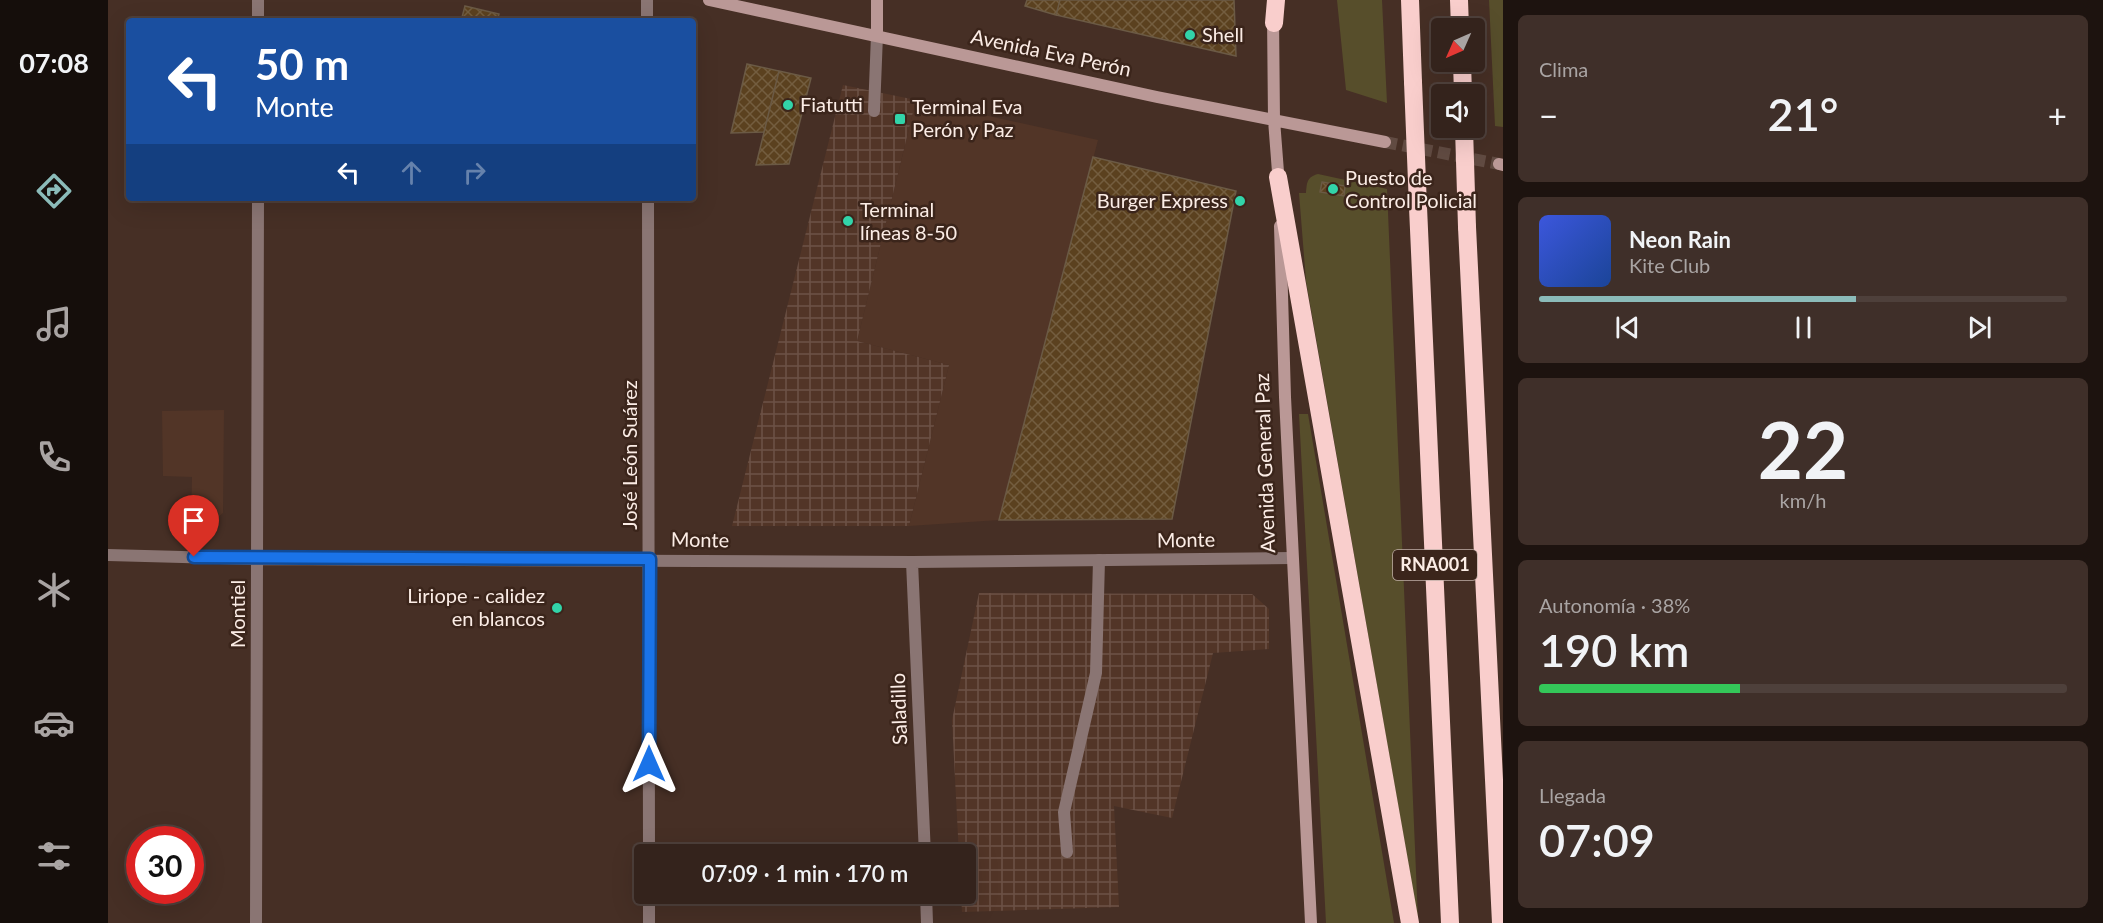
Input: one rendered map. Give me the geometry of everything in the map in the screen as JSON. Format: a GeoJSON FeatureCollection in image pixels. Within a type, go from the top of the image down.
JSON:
{"type":"FeatureCollection","features":[{"type":"Feature","properties":{"kind":"highway"},"geometry":{"type":"LineString","coordinates":[[1274,0],[1274,23]]}},
{"type":"Feature","properties":{"kind":"highway","name":"RNA001"},"geometry":{"type":"LineString","coordinates":[[1410,0],[1450,923]]}},
{"type":"Feature","properties":{"kind":"highway"},"geometry":{"type":"LineString","coordinates":[[1459,0],[1460,18]]}},
{"type":"Feature","properties":{"kind":"highway","name":"RNA001"},"geometry":{"type":"LineString","coordinates":[[1464,138],[1501,923]]}},
{"type":"Feature","properties":{"kind":"highway"},"geometry":{"type":"LineString","coordinates":[[1278,177],[1410,923]]}},
{"type":"Feature","properties":{"kind":"street"},"geometry":{"type":"LineString","coordinates":[[258,0],[258,18]]}},
{"type":"Feature","properties":{"kind":"street"},"geometry":{"type":"LineString","coordinates":[[647,0],[647,18]]}},
{"type":"Feature","properties":{"kind":"street","name":"Avenida Eva Perón"},"geometry":{"type":"LineString","coordinates":[[709,0],[1385,142]]}},
{"type":"Feature","properties":{"kind":"street"},"geometry":{"type":"LineString","coordinates":[[874,111],[877,0]]}},
{"type":"Feature","properties":{"kind":"street","name":"Avenida General Paz"},"geometry":{"type":"LineString","coordinates":[[1274,23],[1274,120],[1292,558],[1311,923]]}},
{"type":"Feature","properties":{"kind":"street","name":"Montiel"},"geometry":{"type":"LineString","coordinates":[[256,923],[258,201]]}},
{"type":"Feature","properties":{"kind":"street","name":"José León Suárez"},"geometry":{"type":"LineString","coordinates":[[648,201],[649,844]]}},
{"type":"Feature","properties":{"kind":"street","name":"Monte"},"geometry":{"type":"LineString","coordinates":[[108,555],[258,559],[912,562],[1292,558]]}},
{"type":"Feature","properties":{"kind":"street"},"geometry":{"type":"LineString","coordinates":[[1067,852],[1064,812],[1096,673],[1099,560]]}},
{"type":"Feature","properties":{"kind":"street","name":"Saladillo"},"geometry":{"type":"LineString","coordinates":[[912,562],[924,844]]}},
{"type":"Feature","properties":{"kind":"street"},"geometry":{"type":"LineString","coordinates":[[649,904],[649,923]]}},
{"type":"Feature","properties":{"kind":"street"},"geometry":{"type":"LineString","coordinates":[[926,904],[927,923]]}},
{"type":"Feature","properties":{"kind":"shaded area"},"geometry":{"type":"Polygon","coordinates":[[[1337,0],[1382,0],[1387,103],[1346,90],[1337,0]]]}},
{"type":"Feature","properties":{"kind":"shaded area"},"geometry":{"type":"Polygon","coordinates":[[[1489,0],[1503,0],[1503,127],[1495,126],[1489,0]]]}},
{"type":"Feature","properties":{"kind":"shaded area","name":"Terminal líneas 8-50"},"geometry":{"type":"Polygon","coordinates":[[[843,85],[916,100],[857,341],[949,365],[909,526],[732,526],[843,85]]]}},
{"type":"Feature","properties":{"kind":"shaded area"},"geometry":{"type":"Polygon","coordinates":[[[916,100],[1098,140],[999,520],[909,526],[949,365],[857,341],[916,100]]]}},
{"type":"Feature","properties":{"kind":"shaded area"},"geometry":{"type":"Polygon","coordinates":[[[1318,174],[1387,189],[1418,919],[1306,281],[1299,193],[1306,193],[1308,180],[1318,174]]]}},
{"type":"Feature","properties":{"kind":"shaded area"},"geometry":{"type":"Polygon","coordinates":[[[224,410],[223,513],[211,523],[191,526],[192,477],[163,476],[162,411],[224,410]]]}},
{"type":"Feature","properties":{"kind":"shaded area"},"geometry":{"type":"Polygon","coordinates":[[[1299,414],[1308,414],[1394,923],[1326,923],[1299,414]]]}},
{"type":"Feature","properties":{"kind":"shaded area"},"geometry":{"type":"Polygon","coordinates":[[[979,593],[1252,594],[1269,609],[1269,649],[1213,653],[1172,818],[1114,806],[1119,907],[962,912],[962,904],[976,904],[976,844],[958,844],[952,720],[979,593]]]}},
{"type":"Feature","properties":{"kind":"building"},"geometry":{"type":"Polygon","coordinates":[[[1027,0],[1060,0],[1056,15],[1025,6],[1027,0]]]}},
{"type":"Feature","properties":{"kind":"building","name":"Shell"},"geometry":{"type":"Polygon","coordinates":[[[1060,0],[1234,0],[1236,56],[1056,15],[1060,0]]]}},
{"type":"Feature","properties":{"kind":"building"},"geometry":{"type":"Polygon","coordinates":[[[465,6],[499,14],[498,18],[462,18],[465,6]]]}},
{"type":"Feature","properties":{"kind":"building"},"geometry":{"type":"Polygon","coordinates":[[[747,64],[779,71],[764,132],[731,133],[747,64]]]}},
{"type":"Feature","properties":{"kind":"building","name":"Fiatutti"},"geometry":{"type":"Polygon","coordinates":[[[779,71],[811,78],[789,164],[756,165],[779,71]]]}},
{"type":"Feature","properties":{"kind":"building"},"geometry":{"type":"Polygon","coordinates":[[[1093,157],[1236,191],[1172,519],[999,520],[1093,157]]]}},
{"type":"Feature","properties":{"kind":"building","name":"Puesto de Control Policial"},"geometry":{"type":"Polygon","coordinates":[[[1322,182],[1345,186],[1344,196],[1320,192],[1322,182]]]}},
{"type":"Feature","properties":{"kind":"tunnel"},"geometry":{"type":"LineString","coordinates":[[1385,142],[1499,164]]}},
{"type":"Feature","properties":{"kind":"place","name":"Shell"},"geometry":{"type":"Point","coordinates":[1190,35]}},
{"type":"Feature","properties":{"kind":"place","name":"Fiatutti"},"geometry":{"type":"Point","coordinates":[788,105]}},
{"type":"Feature","properties":{"kind":"place","name":"Terminal Eva Perón y Paz"},"geometry":{"type":"Point","coordinates":[900,119]}},
{"type":"Feature","properties":{"kind":"place","name":"Puesto de Control Policial"},"geometry":{"type":"Point","coordinates":[1333,189]}},
{"type":"Feature","properties":{"kind":"place","name":"Burger Express"},"geometry":{"type":"Point","coordinates":[1240,201]}},
{"type":"Feature","properties":{"kind":"place","name":"Terminal líneas 8-50"},"geometry":{"type":"Point","coordinates":[848,221]}},
{"type":"Feature","properties":{"kind":"place","name":"Liriope - calidez en blancos"},"geometry":{"type":"Point","coordinates":[557,608]}},
{"type":"Feature","properties":{"kind":"route"},"geometry":{"type":"LineString","coordinates":[[194,557],[650,559],[649,764]]}}]}
